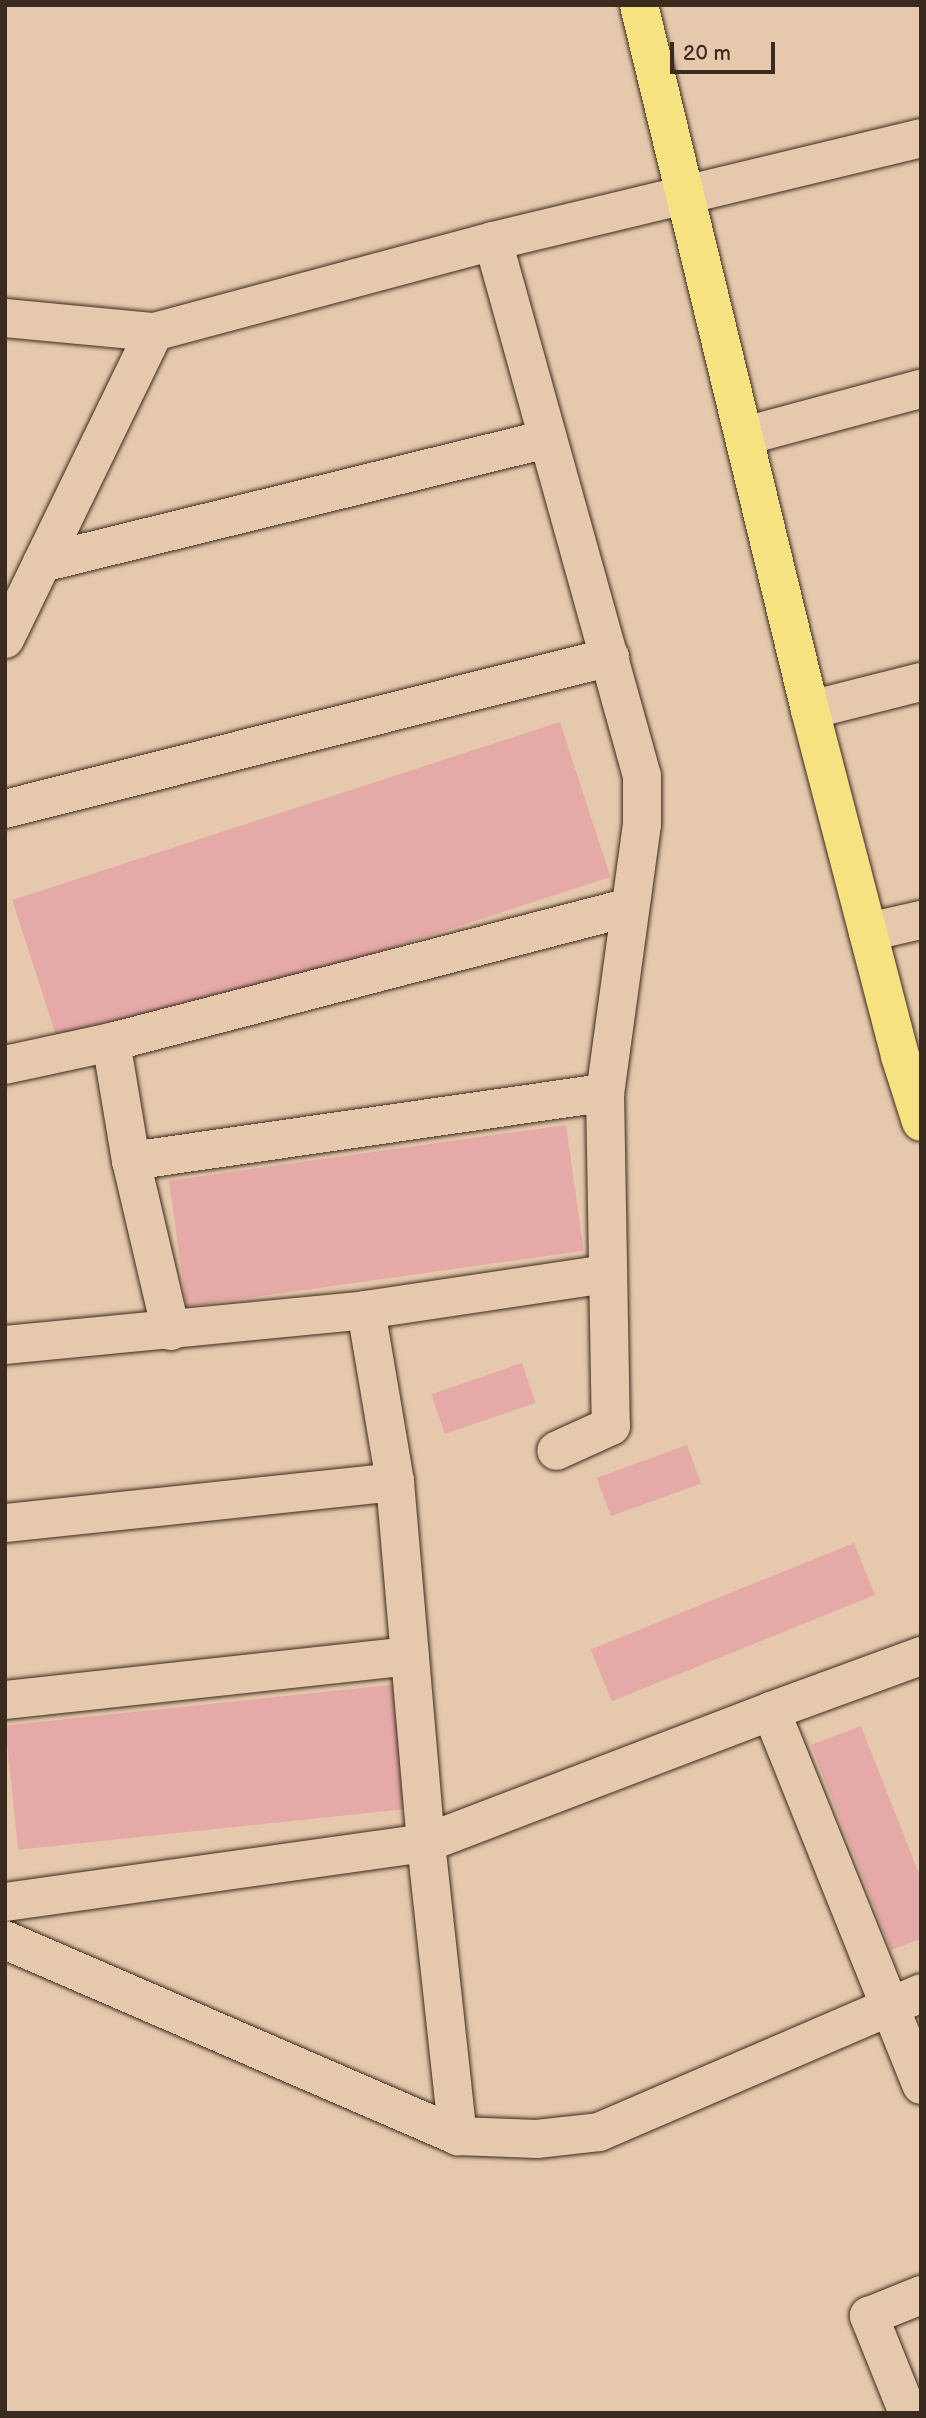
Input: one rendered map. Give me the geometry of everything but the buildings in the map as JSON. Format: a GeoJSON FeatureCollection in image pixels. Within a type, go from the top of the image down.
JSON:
{"type":"FeatureCollection","features":[{"type":"Feature","properties":{"kind":"main road"},"geometry":{"type":"LineString","coordinates":[[639,5],[810,710],[921,1122]]}},
{"type":"Feature","properties":{"kind":"street"},"geometry":{"type":"LineString","coordinates":[[5,318],[154,332],[493,241],[921,138]]}},
{"type":"Feature","properties":{"kind":"street"},"geometry":{"type":"LineString","coordinates":[[493,241],[642,776],[642,824],[605,1093],[606,1274],[611,1426],[556,1451]]}},
{"type":"Feature","properties":{"kind":"street"},"geometry":{"type":"LineString","coordinates":[[5,639],[154,332]]}},
{"type":"Feature","properties":{"kind":"street"},"geometry":{"type":"LineString","coordinates":[[745,436],[921,389]]}},
{"type":"Feature","properties":{"kind":"street"},"geometry":{"type":"LineString","coordinates":[[42,563],[547,439]]}},
{"type":"Feature","properties":{"kind":"street"},"geometry":{"type":"LineString","coordinates":[[5,809],[610,657]]}},
{"type":"Feature","properties":{"kind":"street"},"geometry":{"type":"LineString","coordinates":[[810,710],[921,682]]}},
{"type":"Feature","properties":{"kind":"street"},"geometry":{"type":"LineString","coordinates":[[5,1065],[111,1042],[629,907]]}},
{"type":"Feature","properties":{"kind":"street"},"geometry":{"type":"LineString","coordinates":[[868,932],[921,920]]}},
{"type":"Feature","properties":{"kind":"street"},"geometry":{"type":"LineString","coordinates":[[111,1042],[131,1161],[171,1331]]}},
{"type":"Feature","properties":{"kind":"street"},"geometry":{"type":"LineString","coordinates":[[131,1161],[605,1093]]}},
{"type":"Feature","properties":{"kind":"street"},"geometry":{"type":"LineString","coordinates":[[5,1345],[366,1310],[606,1274]]}},
{"type":"Feature","properties":{"kind":"street"},"geometry":{"type":"LineString","coordinates":[[366,1310],[395,1482],[426,1843],[458,2136]]}},
{"type":"Feature","properties":{"kind":"street"},"geometry":{"type":"LineString","coordinates":[[5,1523],[395,1482]]}},
{"type":"Feature","properties":{"kind":"street"},"geometry":{"type":"LineString","coordinates":[[5,1700],[410,1656]]}},
{"type":"Feature","properties":{"kind":"street"},"geometry":{"type":"LineString","coordinates":[[5,1902],[426,1843],[921,1656]]}},
{"type":"Feature","properties":{"kind":"street"},"geometry":{"type":"LineString","coordinates":[[771,1711],[905,2000],[921,2085]]}},
{"type":"Feature","properties":{"kind":"street"},"geometry":{"type":"LineString","coordinates":[[5,1940],[458,2136],[537,2138],[599,2132],[905,2000]]}},
{"type":"Feature","properties":{"kind":"street"},"geometry":{"type":"LineString","coordinates":[[908,2413],[869,2316],[921,2295]]}}]}
